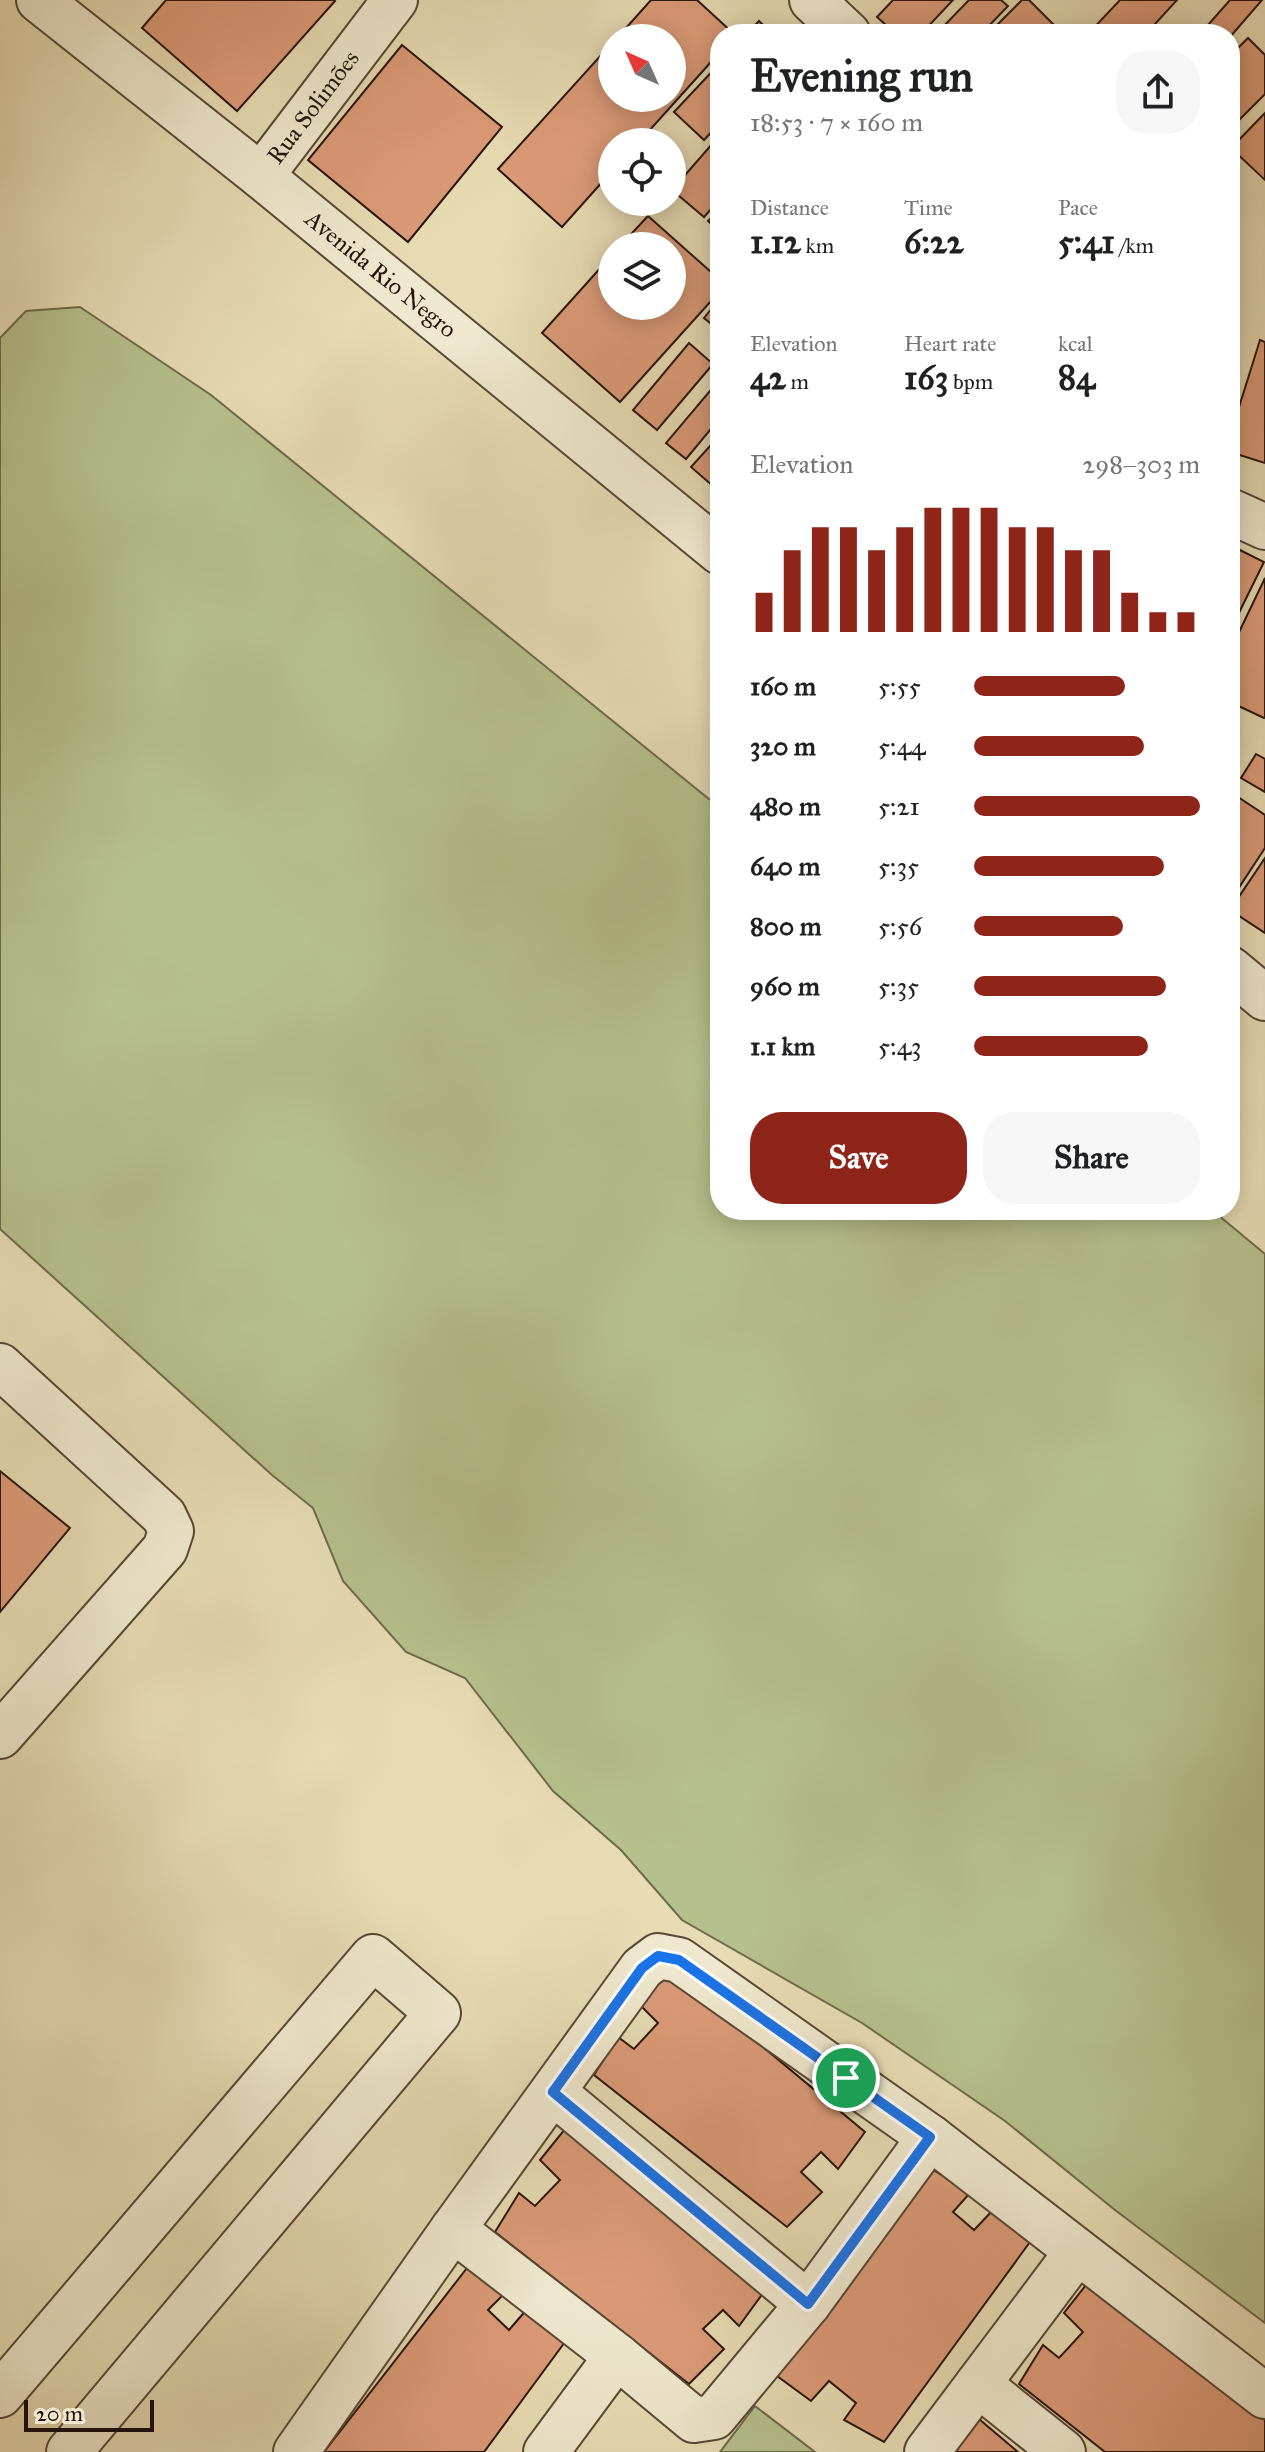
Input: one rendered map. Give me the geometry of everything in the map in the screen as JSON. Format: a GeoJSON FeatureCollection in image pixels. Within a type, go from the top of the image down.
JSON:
{"type":"FeatureCollection","features":[{"type":"Feature","properties":{"kind":"street","name":"Avenida Rio Negro"},"geometry":{"type":"LineString","coordinates":[[39,0],[261,176],[710,544]]}},
{"type":"Feature","properties":{"kind":"street","name":"Rua Solimões"},"geometry":{"type":"LineString","coordinates":[[261,176],[395,0]]}},
{"type":"Feature","properties":{"kind":"street"},"geometry":{"type":"LineString","coordinates":[[812,0],[837,24]]}},
{"type":"Feature","properties":{"kind":"street"},"geometry":{"type":"LineString","coordinates":[[1240,516],[1265,527]]}},
{"type":"Feature","properties":{"kind":"street"},"geometry":{"type":"LineString","coordinates":[[1240,977],[1265,998]]}},
{"type":"Feature","properties":{"kind":"street"},"geometry":{"type":"LineString","coordinates":[[0,1366],[164,1516],[171,1531],[165,1549],[0,1736]]}},
{"type":"Feature","properties":{"kind":"street"},"geometry":{"type":"LineString","coordinates":[[296,2452],[642,1968],[658,1956],[679,1960],[930,2137],[1265,2396]]}},
{"type":"Feature","properties":{"kind":"street"},"geometry":{"type":"LineString","coordinates":[[0,2395],[373,1957],[438,2013],[69,2452]]}},
{"type":"Feature","properties":{"kind":"street"},"geometry":{"type":"LineString","coordinates":[[553,2092],[808,2304]]}},
{"type":"Feature","properties":{"kind":"street"},"geometry":{"type":"LineString","coordinates":[[453,2229],[694,2420],[714,2417],[808,2304],[930,2137]]}},
{"type":"Feature","properties":{"kind":"street"},"geometry":{"type":"LineString","coordinates":[[927,2452],[1077,2252]]}},
{"type":"Feature","properties":{"kind":"street"},"geometry":{"type":"LineString","coordinates":[[546,2452],[617,2356]]}},
{"type":"Feature","properties":{"kind":"street"},"geometry":{"type":"LineString","coordinates":[[978,2384],[1063,2452]]}},
{"type":"Feature","properties":{"kind":"green space"},"geometry":{"type":"Polygon","coordinates":[[[80,307],[211,395],[710,800],[710,1220],[1224,1220],[1265,1254],[1265,2323],[1115,2210],[1005,2121],[862,2023],[682,1920],[621,1850],[553,1791],[465,1678],[406,1652],[343,1581],[313,1508],[272,1475],[0,1229],[0,338],[26,311],[80,307]]]}},
{"type":"Feature","properties":{"kind":"green space"},"geometry":{"type":"Polygon","coordinates":[[[755,2406],[815,2452],[720,2452],[755,2406]]]}},
{"type":"Feature","properties":{"kind":"building"},"geometry":{"type":"Polygon","coordinates":[[[166,0],[335,1],[237,111],[142,28],[166,0]]]}},
{"type":"Feature","properties":{"kind":"building"},"geometry":{"type":"Polygon","coordinates":[[[651,0],[697,0],[723,24],[710,24],[710,63],[686,90],[686,24],[630,24],[651,0]]]}},
{"type":"Feature","properties":{"kind":"building"},"geometry":{"type":"Polygon","coordinates":[[[893,0],[953,0],[930,24],[885,24],[877,17],[893,0]]]}},
{"type":"Feature","properties":{"kind":"building"},"geometry":{"type":"Polygon","coordinates":[[[969,0],[1001,0],[1008,6],[991,24],[946,24],[969,0]]]}},
{"type":"Feature","properties":{"kind":"building"},"geometry":{"type":"Polygon","coordinates":[[[1022,0],[1029,0],[1053,24],[998,24],[1022,0]]]}},
{"type":"Feature","properties":{"kind":"building"},"geometry":{"type":"Polygon","coordinates":[[[1120,0],[1177,0],[1155,24],[1097,24],[1120,0]]]}},
{"type":"Feature","properties":{"kind":"building"},"geometry":{"type":"Polygon","coordinates":[[[1230,0],[1262,0],[1240,25],[1209,24],[1230,0]]]}},
{"type":"Feature","properties":{"kind":"building"},"geometry":{"type":"Polygon","coordinates":[[[1248,38],[1265,55],[1265,94],[1240,119],[1240,46],[1248,38]]]}},
{"type":"Feature","properties":{"kind":"building"},"geometry":{"type":"Polygon","coordinates":[[[402,45],[502,127],[408,242],[308,160],[402,45]]]}},
{"type":"Feature","properties":{"kind":"building"},"geometry":{"type":"Polygon","coordinates":[[[598,58],[598,112],[666,112],[652,128],[598,128],[598,187],[562,227],[498,169],[598,58]]]}},
{"type":"Feature","properties":{"kind":"building"},"geometry":{"type":"Polygon","coordinates":[[[710,74],[710,134],[704,140],[674,112],[686,112],[686,99],[710,74]]]}},
{"type":"Feature","properties":{"kind":"building"},"geometry":{"type":"Polygon","coordinates":[[[1265,113],[1265,180],[1240,156],[1240,139],[1265,113]]]}},
{"type":"Feature","properties":{"kind":"building"},"geometry":{"type":"Polygon","coordinates":[[[710,146],[710,210],[704,217],[686,202],[686,174],[710,146]]]}},
{"type":"Feature","properties":{"kind":"building"},"geometry":{"type":"Polygon","coordinates":[[[648,216],[666,232],[633,232],[648,216]]]}},
{"type":"Feature","properties":{"kind":"building"},"geometry":{"type":"Polygon","coordinates":[[[686,250],[710,271],[710,302],[620,402],[542,333],[598,271],[598,320],[686,320],[686,250]]]}},
{"type":"Feature","properties":{"kind":"building"},"geometry":{"type":"Polygon","coordinates":[[[1260,340],[1265,342],[1265,463],[1240,455],[1240,404],[1260,340]]]}},
{"type":"Feature","properties":{"kind":"building"},"geometry":{"type":"Polygon","coordinates":[[[689,343],[710,361],[710,368],[657,430],[633,410],[689,343]]]}},
{"type":"Feature","properties":{"kind":"building"},"geometry":{"type":"Polygon","coordinates":[[[710,391],[710,430],[686,459],[666,443],[710,391]]]}},
{"type":"Feature","properties":{"kind":"building"},"geometry":{"type":"Polygon","coordinates":[[[710,446],[710,484],[691,467],[710,446]]]}},
{"type":"Feature","properties":{"kind":"building"},"geometry":{"type":"Polygon","coordinates":[[[1240,550],[1264,562],[1240,611],[1240,550]]]}},
{"type":"Feature","properties":{"kind":"building"},"geometry":{"type":"Polygon","coordinates":[[[1265,578],[1264,718],[1240,707],[1240,630],[1265,578]]]}},
{"type":"Feature","properties":{"kind":"building"},"geometry":{"type":"Polygon","coordinates":[[[1256,754],[1265,759],[1265,792],[1241,778],[1256,754]]]}},
{"type":"Feature","properties":{"kind":"building"},"geometry":{"type":"Polygon","coordinates":[[[1240,798],[1265,815],[1265,848],[1240,886],[1240,798]]]}},
{"type":"Feature","properties":{"kind":"building"},"geometry":{"type":"Polygon","coordinates":[[[1265,858],[1265,933],[1240,917],[1240,895],[1265,858]]]}},
{"type":"Feature","properties":{"kind":"building"},"geometry":{"type":"Polygon","coordinates":[[[0,1471],[70,1528],[0,1612],[0,1471]]]}},
{"type":"Feature","properties":{"kind":"building"},"geometry":{"type":"Polygon","coordinates":[[[667,1967],[865,2132],[838,2169],[821,2152],[801,2172],[822,2192],[787,2227],[594,2075],[618,2037],[634,2049],[658,2023],[638,2003],[667,1967]]]}},
{"type":"Feature","properties":{"kind":"building"},"geometry":{"type":"Polygon","coordinates":[[[569,2124],[766,2289],[739,2326],[723,2310],[703,2329],[724,2349],[689,2384],[495,2232],[519,2193],[535,2206],[560,2180],[540,2160],[569,2124]]]}},
{"type":"Feature","properties":{"kind":"building"},"geometry":{"type":"Polygon","coordinates":[[[932,2169],[970,2193],[953,2212],[974,2230],[994,2209],[1030,2242],[884,2442],[844,2420],[856,2403],[829,2381],[811,2401],[773,2373],[932,2169]]]}},
{"type":"Feature","properties":{"kind":"building"},"geometry":{"type":"Polygon","coordinates":[[[467,2268],[505,2293],[488,2310],[509,2330],[528,2308],[565,2342],[484,2452],[324,2452],[467,2268]]]}},
{"type":"Feature","properties":{"kind":"building"},"geometry":{"type":"Polygon","coordinates":[[[1093,2276],[1265,2420],[1265,2452],[1105,2452],[1019,2384],[1043,2345],[1059,2358],[1083,2332],[1064,2313],[1093,2276]]]}},
{"type":"Feature","properties":{"kind":"building"},"geometry":{"type":"Polygon","coordinates":[[[979,2419],[1018,2452],[952,2452],[979,2419]]]}},
{"type":"Feature","properties":{"kind":"route"},"geometry":{"type":"LineString","coordinates":[[658,1956],[679,1960],[846,2078],[930,2137],[808,2304],[553,2092],[642,1968],[658,1956]]}}]}
